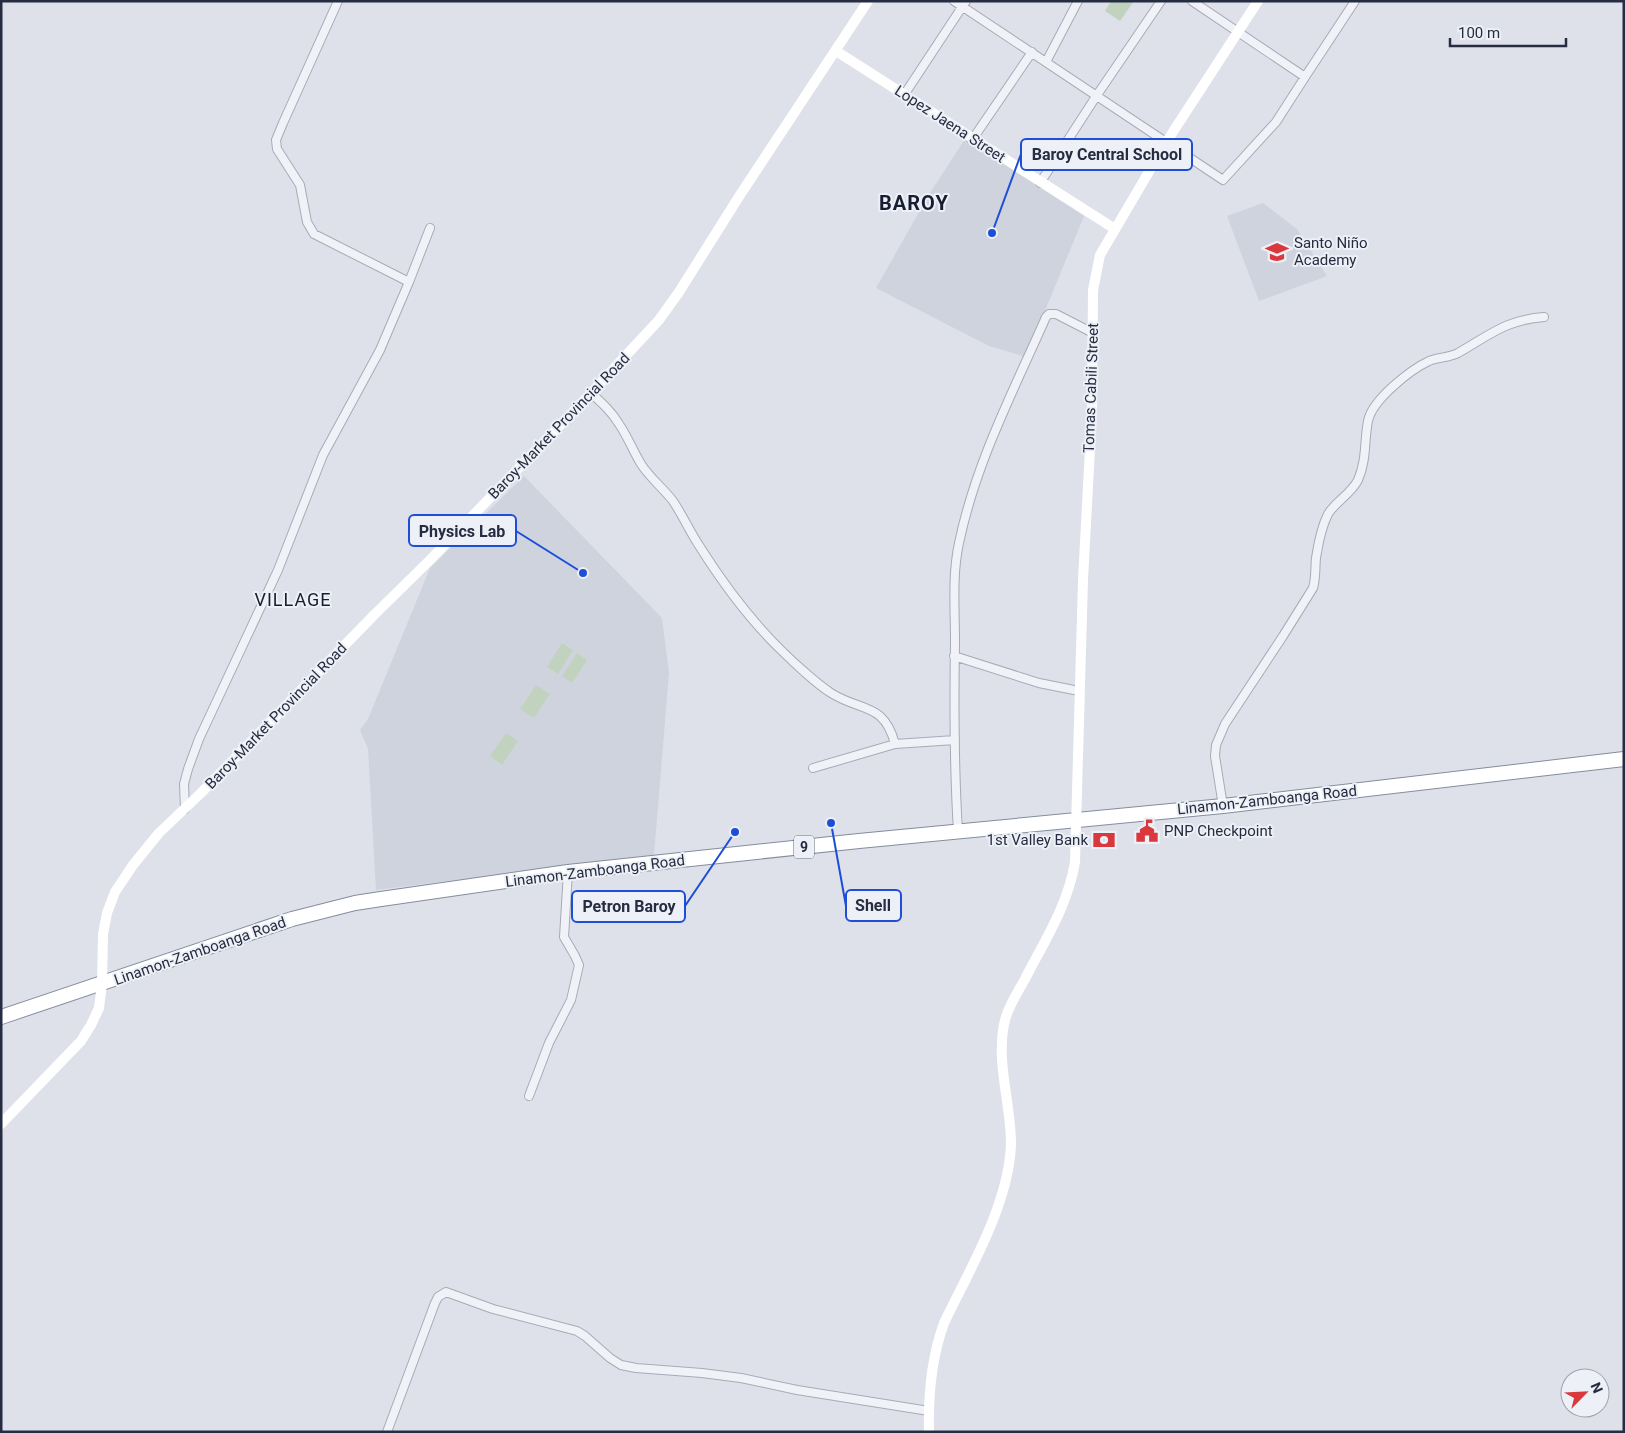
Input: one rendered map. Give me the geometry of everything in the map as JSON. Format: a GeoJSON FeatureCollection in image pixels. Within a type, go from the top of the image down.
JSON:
{"type":"FeatureCollection","features":[{"type":"Feature","properties":{"kind":"highway","name":"Linamon-Zamboanga Road"},"geometry":{"type":"LineString","coordinates":[[1,1017],[292,919],[355,903],[568,872],[958,831],[1223,806],[1624,759]]}},
{"type":"Feature","properties":{"kind":"street"},"geometry":{"type":"LineString","coordinates":[[338,1],[283,122],[276,140],[277,149],[300,185],[307,222],[314,234],[409,282]]}},
{"type":"Feature","properties":{"kind":"street","name":"Baroy-Market Provincial Road"},"geometry":{"type":"LineString","coordinates":[[1,1124],[81,1041],[91,1025],[99,1008],[106,913],[115,892],[133,865],[159,833],[185,809],[430,560],[659,320],[868,1]]}},
{"type":"Feature","properties":{"kind":"street"},"geometry":{"type":"LineString","coordinates":[[954,1],[964,4],[1046,62],[1223,180],[1276,122],[1355,1]]}},
{"type":"Feature","properties":{"kind":"street"},"geometry":{"type":"LineString","coordinates":[[1046,62],[1078,1]]}},
{"type":"Feature","properties":{"kind":"street"},"geometry":{"type":"LineString","coordinates":[[1040,183],[1161,1]]}},
{"type":"Feature","properties":{"kind":"street"},"geometry":{"type":"LineString","coordinates":[[1192,1],[1305,78]]}},
{"type":"Feature","properties":{"kind":"street","name":"Tomas Cabili Street"},"geometry":{"type":"LineString","coordinates":[[929,1432],[932,1373],[938,1339],[998,1208],[1006,1183],[1011,1143],[1001,1048],[1006,1018],[1067,896],[1076,862],[1080,691],[1086,512],[1092,411],[1093,290],[1095,273],[1100,255],[1167,141],[1258,1]]}},
{"type":"Feature","properties":{"kind":"street"},"geometry":{"type":"LineString","coordinates":[[904,95],[964,4]]}},
{"type":"Feature","properties":{"kind":"street","name":"Lopez Jaena Street"},"geometry":{"type":"LineString","coordinates":[[836,51],[1115,230]]}},
{"type":"Feature","properties":{"kind":"street"},"geometry":{"type":"LineString","coordinates":[[972,140],[1032,52]]}},
{"type":"Feature","properties":{"kind":"street"},"geometry":{"type":"LineString","coordinates":[[185,809],[184,784],[199,739],[278,570],[323,455],[380,350],[430,228]]}},
{"type":"Feature","properties":{"kind":"street"},"geometry":{"type":"LineString","coordinates":[[958,831],[955,786],[954,656],[955,579],[959,544],[982,463],[997,423],[1046,317],[1049,314],[1056,314],[1093,333]]}},
{"type":"Feature","properties":{"kind":"street"},"geometry":{"type":"LineString","coordinates":[[1223,806],[1215,756],[1216,745],[1225,724],[1313,588],[1316,557],[1328,514],[1351,491],[1357,481],[1366,452],[1368,419],[1374,405],[1392,388],[1426,362],[1456,354],[1505,325],[1544,317]]}},
{"type":"Feature","properties":{"kind":"street"},"geometry":{"type":"LineString","coordinates":[[591,393],[609,410],[620,425],[640,462],[672,500],[698,545],[746,612],[782,651],[828,691],[876,712],[883,718],[889,726],[895,744]]}},
{"type":"Feature","properties":{"kind":"street"},"geometry":{"type":"LineString","coordinates":[[954,656],[1039,683],[1080,691]]}},
{"type":"Feature","properties":{"kind":"street"},"geometry":{"type":"LineString","coordinates":[[813,768],[895,744],[955,740]]}},
{"type":"Feature","properties":{"kind":"street"},"geometry":{"type":"LineString","coordinates":[[529,1096],[549,1043],[571,1000],[578,965],[564,937],[568,872]]}},
{"type":"Feature","properties":{"kind":"street"},"geometry":{"type":"LineString","coordinates":[[387,1432],[435,1302],[438,1297],[446,1292],[493,1309],[577,1331],[621,1365],[742,1378],[797,1390],[929,1410]]}},
{"type":"Feature","properties":{"kind":"shaded area"},"geometry":{"type":"Polygon","coordinates":[[[965,139],[1084,216],[1026,357],[989,346],[876,288],[928,196],[965,139]]]}},
{"type":"Feature","properties":{"kind":"shaded area","name":"Santo Niño Academy"},"geometry":{"type":"Polygon","coordinates":[[[1263,203],[1297,229],[1327,276],[1259,301],[1227,216],[1263,203]]]}},
{"type":"Feature","properties":{"kind":"shaded area"},"geometry":{"type":"Polygon","coordinates":[[[524,476],[662,618],[669,673],[654,855],[376,890],[368,749],[360,730],[368,719],[430,568],[524,476]]]}},
{"type":"Feature","properties":{"kind":"green space"},"geometry":{"type":"Polygon","coordinates":[[[1111,1],[1134,1],[1120,21],[1105,11],[1111,1]]]}},
{"type":"Feature","properties":{"kind":"green space"},"geometry":{"type":"Polygon","coordinates":[[[562,643],[573,650],[558,674],[547,667],[562,643]]]}},
{"type":"Feature","properties":{"kind":"green space"},"geometry":{"type":"Polygon","coordinates":[[[577,653],[587,660],[572,683],[562,676],[577,653]]]}},
{"type":"Feature","properties":{"kind":"green space"},"geometry":{"type":"Polygon","coordinates":[[[536,685],[550,694],[534,718],[520,709],[536,685]]]}},
{"type":"Feature","properties":{"kind":"green space"},"geometry":{"type":"Polygon","coordinates":[[[506,733],[518,741],[502,765],[490,756],[506,733]]]}},
{"type":"Feature","properties":{"kind":"place","name":"Baroy Central School"},"geometry":{"type":"Point","coordinates":[992,233]}},
{"type":"Feature","properties":{"kind":"place","name":"Santo Niño Academy"},"geometry":{"type":"Point","coordinates":[1277,252]}},
{"type":"Feature","properties":{"kind":"place","name":"Physics Lab"},"geometry":{"type":"Point","coordinates":[583,573]}},
{"type":"Feature","properties":{"kind":"place","name":"Shell"},"geometry":{"type":"Point","coordinates":[831,823]}},
{"type":"Feature","properties":{"kind":"place","name":"PNP Checkpoint"},"geometry":{"type":"Point","coordinates":[1147,831]}},
{"type":"Feature","properties":{"kind":"place","name":"Petron Baroy"},"geometry":{"type":"Point","coordinates":[735,832]}},
{"type":"Feature","properties":{"kind":"place","name":"1st Valley Bank"},"geometry":{"type":"Point","coordinates":[1104,840]}},
{"type":"Feature","properties":{"kind":"district","name":"BAROY"},"geometry":{"type":"Point","coordinates":[914,203]}},
{"type":"Feature","properties":{"kind":"district","name":"VILLAGE"},"geometry":{"type":"Point","coordinates":[293,599]}}]}
